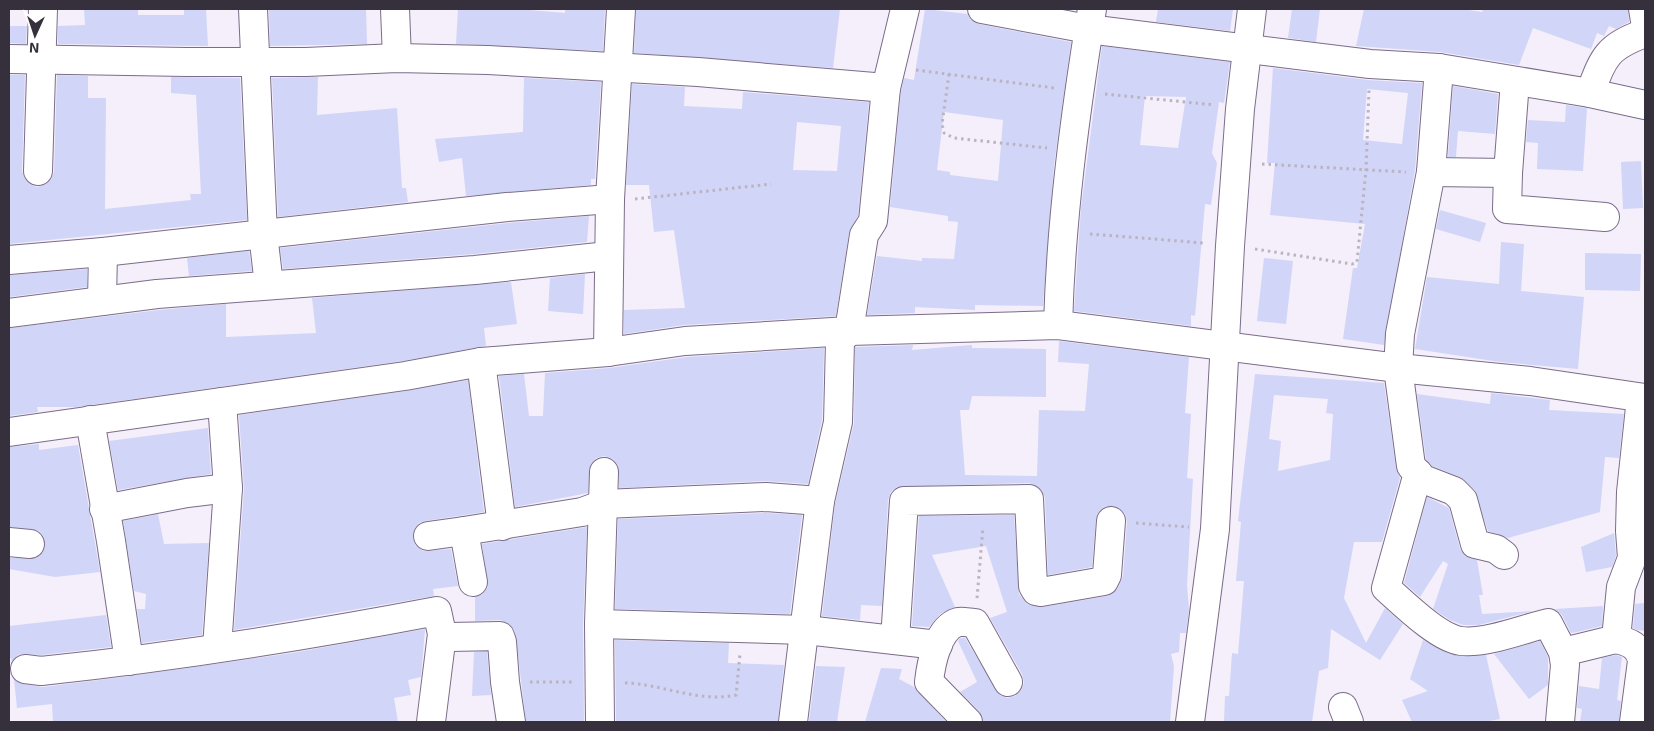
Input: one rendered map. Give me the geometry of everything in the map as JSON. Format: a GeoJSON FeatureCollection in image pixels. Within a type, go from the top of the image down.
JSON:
{"type":"FeatureCollection","features":[{"type":"Feature","properties":{"kind":"street"},"geometry":{"type":"LineString","coordinates":[[38,171],[43,9]]}},
{"type":"Feature","properties":{"kind":"street"},"geometry":{"type":"LineString","coordinates":[[253,9],[253,60],[263,234],[269,285]]}},
{"type":"Feature","properties":{"kind":"street"},"geometry":{"type":"LineString","coordinates":[[396,9],[397,58]]}},
{"type":"Feature","properties":{"kind":"street"},"geometry":{"type":"LineString","coordinates":[[608,352],[610,199],[621,9]]}},
{"type":"Feature","properties":{"kind":"street"},"geometry":{"type":"LineString","coordinates":[[793,722],[806,630],[820,501],[838,422],[840,341],[849,331],[864,235],[873,220],[886,88],[905,9]]}},
{"type":"Feature","properties":{"kind":"street"},"geometry":{"type":"LineString","coordinates":[[982,9],[1090,19],[1247,47],[1370,64],[1439,68],[1645,104]]}},
{"type":"Feature","properties":{"kind":"street"},"geometry":{"type":"LineString","coordinates":[[1190,722],[1215,529],[1223,346],[1230,246],[1252,9]]}},
{"type":"Feature","properties":{"kind":"street"},"geometry":{"type":"LineString","coordinates":[[1643,9],[1645,21]]}},
{"type":"Feature","properties":{"kind":"street"},"geometry":{"type":"LineString","coordinates":[[1058,325],[1062,232],[1078,91],[1090,19]]}},
{"type":"Feature","properties":{"kind":"street"},"geometry":{"type":"LineString","coordinates":[[1590,93],[1602,62],[1610,52],[1622,42],[1645,33]]}},
{"type":"Feature","properties":{"kind":"street"},"geometry":{"type":"LineString","coordinates":[[9,59],[187,62],[253,60],[306,62],[397,58],[488,60],[800,80],[886,88]]}},
{"type":"Feature","properties":{"kind":"street"},"geometry":{"type":"LineString","coordinates":[[1439,68],[1431,172],[1400,334],[1398,368],[1411,466],[1423,480],[1459,495],[1463,500],[1475,544],[1496,549],[1504,555]]}},
{"type":"Feature","properties":{"kind":"street"},"geometry":{"type":"LineString","coordinates":[[1515,82],[1507,209],[1605,217]]}},
{"type":"Feature","properties":{"kind":"street"},"geometry":{"type":"LineString","coordinates":[[1431,172],[1508,173]]}},
{"type":"Feature","properties":{"kind":"street"},"geometry":{"type":"LineString","coordinates":[[9,260],[103,252],[610,199]]}},
{"type":"Feature","properties":{"kind":"street"},"geometry":{"type":"LineString","coordinates":[[102,301],[103,252]]}},
{"type":"Feature","properties":{"kind":"street"},"geometry":{"type":"LineString","coordinates":[[9,313],[158,294],[475,270],[608,256]]}},
{"type":"Feature","properties":{"kind":"street"},"geometry":{"type":"LineString","coordinates":[[9,432],[405,376],[481,362],[608,352],[685,341],[849,331],[1058,325],[1398,368],[1530,381],[1643,398],[1638,493],[1630,531],[1632,558],[1621,587],[1616,639]]}},
{"type":"Feature","properties":{"kind":"street"},"geometry":{"type":"LineString","coordinates":[[481,362],[502,526]]}},
{"type":"Feature","properties":{"kind":"street"},"geometry":{"type":"LineString","coordinates":[[218,648],[228,488],[222,402]]}},
{"type":"Feature","properties":{"kind":"street"},"geometry":{"type":"LineString","coordinates":[[90,420],[129,662]]}},
{"type":"Feature","properties":{"kind":"street"},"geometry":{"type":"LineString","coordinates":[[600,722],[599,624],[604,472]]}},
{"type":"Feature","properties":{"kind":"street"},"geometry":{"type":"LineString","coordinates":[[1418,473],[1386,588],[1448,637],[1460,641],[1473,641],[1548,623],[1564,652],[1565,665],[1560,722]]}},
{"type":"Feature","properties":{"kind":"street"},"geometry":{"type":"LineString","coordinates":[[104,509],[187,493],[228,488]]}},
{"type":"Feature","properties":{"kind":"street"},"geometry":{"type":"LineString","coordinates":[[428,536],[502,526],[582,512],[604,504],[766,497],[820,501]]}},
{"type":"Feature","properties":{"kind":"street"},"geometry":{"type":"LineString","coordinates":[[895,640],[904,501],[1029,498],[1033,586],[1036,591],[1041,592],[1104,581],[1108,575],[1111,521]]}},
{"type":"Feature","properties":{"kind":"street"},"geometry":{"type":"LineString","coordinates":[[464,531],[473,582]]}},
{"type":"Feature","properties":{"kind":"street"},"geometry":{"type":"LineString","coordinates":[[25,669],[41,670],[129,662],[300,637],[437,611],[442,634],[432,722]]}},
{"type":"Feature","properties":{"kind":"street"},"geometry":{"type":"LineString","coordinates":[[968,722],[929,682],[938,646],[947,628],[959,622],[974,623],[1008,682]]}},
{"type":"Feature","properties":{"kind":"street"},"geometry":{"type":"LineString","coordinates":[[599,624],[806,630],[938,646]]}},
{"type":"Feature","properties":{"kind":"street"},"geometry":{"type":"LineString","coordinates":[[442,634],[450,636],[500,636],[504,682],[511,722]]}},
{"type":"Feature","properties":{"kind":"street"},"geometry":{"type":"LineString","coordinates":[[1564,652],[1616,639],[1629,642],[1641,653],[1642,661],[1638,717]]}},
{"type":"Feature","properties":{"kind":"path"},"geometry":{"type":"LineString","coordinates":[[1062,232],[1230,246],[1352,264],[1357,262],[1366,169],[1370,64]]}},
{"type":"Feature","properties":{"kind":"path"},"geometry":{"type":"LineString","coordinates":[[949,74],[942,124],[944,133],[954,138],[1072,150]]}},
{"type":"Feature","properties":{"kind":"path"},"geometry":{"type":"LineString","coordinates":[[1238,163],[1431,172]]}},
{"type":"Feature","properties":{"kind":"path"},"geometry":{"type":"LineString","coordinates":[[610,199],[640,199],[771,184]]}},
{"type":"Feature","properties":{"kind":"path"},"geometry":{"type":"LineString","coordinates":[[974,623],[986,500]]}},
{"type":"Feature","properties":{"kind":"path"},"geometry":{"type":"LineString","coordinates":[[1111,521],[1215,529]]}},
{"type":"Feature","properties":{"kind":"path"},"geometry":{"type":"LineString","coordinates":[[504,682],[637,683],[683,693],[728,697],[736,695],[742,628]]}},
{"type":"Feature","properties":{"kind":"building"},"geometry":{"type":"Polygon","coordinates":[[[84,9],[138,9],[138,15],[184,15],[184,9],[206,9],[208,46],[58,44],[58,26],[85,25],[84,9]]]}},
{"type":"Feature","properties":{"kind":"building"},"geometry":{"type":"Polygon","coordinates":[[[269,9],[366,9],[367,44],[270,46],[269,9]]]}},
{"type":"Feature","properties":{"kind":"building"},"geometry":{"type":"Polygon","coordinates":[[[458,9],[518,9],[565,13],[565,9],[605,9],[603,51],[456,44],[458,9]]]}},
{"type":"Feature","properties":{"kind":"building"},"geometry":{"type":"Polygon","coordinates":[[[636,9],[840,9],[833,68],[634,53],[636,9]]]}},
{"type":"Feature","properties":{"kind":"building"},"geometry":{"type":"Polygon","coordinates":[[[925,9],[967,14],[971,20],[979,24],[1071,42],[1054,165],[1043,306],[975,305],[975,310],[915,307],[915,313],[867,315],[877,256],[922,261],[922,258],[954,259],[958,222],[948,221],[948,216],[890,207],[901,91],[904,78],[914,80],[925,9]],[[944,112],[937,170],[950,172],[950,175],[998,181],[1003,120],[944,112]]]}},
{"type":"Feature","properties":{"kind":"building"},"geometry":{"type":"Polygon","coordinates":[[[1158,9],[1233,9],[1230,31],[1156,22],[1158,9]]]}},
{"type":"Feature","properties":{"kind":"building"},"geometry":{"type":"Polygon","coordinates":[[[1292,9],[1320,9],[1316,42],[1288,38],[1292,9]]]}},
{"type":"Feature","properties":{"kind":"building"},"geometry":{"type":"Polygon","coordinates":[[[1364,9],[1462,9],[1482,12],[1483,9],[1628,9],[1629,22],[1616,29],[1609,26],[1604,36],[1597,33],[1591,49],[1533,28],[1519,65],[1440,52],[1356,46],[1364,9]]]}},
{"type":"Feature","properties":{"kind":"building"},"geometry":{"type":"Polygon","coordinates":[[[9,26],[27,26],[26,44],[9,43],[9,26]]]}},
{"type":"Feature","properties":{"kind":"building"},"geometry":{"type":"Polygon","coordinates":[[[1102,46],[1230,62],[1224,103],[1219,102],[1212,153],[1217,163],[1211,205],[1205,204],[1195,316],[1191,315],[1191,326],[1074,311],[1081,208],[1102,46]],[[1145,96],[1140,145],[1178,148],[1186,97],[1145,96]]]}},
{"type":"Feature","properties":{"kind":"building"},"geometry":{"type":"Polygon","coordinates":[[[1273,68],[1368,80],[1422,83],[1415,170],[1384,345],[1343,339],[1353,268],[1357,268],[1365,224],[1270,215],[1275,163],[1267,163],[1273,68]],[[1367,89],[1363,140],[1402,144],[1408,93],[1367,89]]]}},
{"type":"Feature","properties":{"kind":"building"},"geometry":{"type":"Polygon","coordinates":[[[9,75],[25,75],[22,171],[25,179],[37,187],[46,184],[54,172],[57,75],[88,76],[88,98],[106,98],[105,209],[191,200],[190,194],[201,194],[196,95],[171,93],[171,77],[240,78],[247,220],[9,244],[9,75]]]}},
{"type":"Feature","properties":{"kind":"building"},"geometry":{"type":"Polygon","coordinates":[[[318,77],[317,115],[397,108],[402,188],[406,188],[408,202],[278,217],[272,78],[318,77]]]}},
{"type":"Feature","properties":{"kind":"building"},"geometry":{"type":"Polygon","coordinates":[[[524,78],[601,82],[595,179],[591,179],[591,185],[466,196],[462,158],[439,162],[435,139],[523,132],[524,78]]]}},
{"type":"Feature","properties":{"kind":"building"},"geometry":{"type":"Polygon","coordinates":[[[632,84],[685,87],[684,106],[742,109],[743,92],[869,102],[858,216],[849,233],[836,316],[684,325],[624,334],[624,310],[685,308],[674,230],[654,232],[649,185],[626,185],[632,84]],[[797,122],[793,170],[837,171],[841,126],[797,122]]]}},
{"type":"Feature","properties":{"kind":"building"},"geometry":{"type":"Polygon","coordinates":[[[1453,86],[1498,94],[1495,134],[1458,131],[1456,157],[1448,157],[1453,86]]]}},
{"type":"Feature","properties":{"kind":"building"},"geometry":{"type":"Polygon","coordinates":[[[1566,105],[1587,108],[1583,171],[1537,169],[1538,143],[1526,142],[1528,120],[1565,122],[1566,105]]]}},
{"type":"Feature","properties":{"kind":"building"},"geometry":{"type":"Polygon","coordinates":[[[1641,161],[1643,208],[1623,209],[1621,162],[1641,161]]]}},
{"type":"Feature","properties":{"kind":"building"},"geometry":{"type":"Polygon","coordinates":[[[1440,210],[1486,223],[1480,242],[1436,229],[1440,210]]]}},
{"type":"Feature","properties":{"kind":"building"},"geometry":{"type":"Polygon","coordinates":[[[589,216],[587,242],[474,254],[283,269],[280,248],[508,223],[589,216]]]}},
{"type":"Feature","properties":{"kind":"building"},"geometry":{"type":"Polygon","coordinates":[[[1501,242],[1524,244],[1521,291],[1584,297],[1578,369],[1500,362],[1415,349],[1427,277],[1499,284],[1501,242]]]}},
{"type":"Feature","properties":{"kind":"building"},"geometry":{"type":"Polygon","coordinates":[[[249,251],[252,271],[189,276],[187,258],[249,251]]]}},
{"type":"Feature","properties":{"kind":"building"},"geometry":{"type":"Polygon","coordinates":[[[1585,253],[1641,254],[1640,291],[1585,290],[1585,253]]]}},
{"type":"Feature","properties":{"kind":"building"},"geometry":{"type":"Polygon","coordinates":[[[1264,258],[1293,261],[1286,324],[1257,321],[1264,258]]]}},
{"type":"Feature","properties":{"kind":"building"},"geometry":{"type":"Polygon","coordinates":[[[87,269],[87,287],[9,297],[9,275],[87,269]]]}},
{"type":"Feature","properties":{"kind":"building"},"geometry":{"type":"Polygon","coordinates":[[[585,274],[583,314],[548,311],[550,278],[585,274]]]}},
{"type":"Feature","properties":{"kind":"building"},"geometry":{"type":"Polygon","coordinates":[[[511,282],[517,324],[484,328],[486,346],[402,361],[77,407],[37,407],[38,412],[9,416],[10,328],[226,304],[226,337],[316,333],[312,298],[511,282]]]}},
{"type":"Feature","properties":{"kind":"building"},"geometry":{"type":"Polygon","coordinates":[[[1059,341],[1189,357],[1185,413],[1191,414],[1187,478],[1193,479],[1187,585],[1189,610],[1186,633],[1180,633],[1179,652],[1171,654],[1174,666],[1170,722],[983,722],[979,711],[960,692],[977,682],[958,641],[960,638],[965,638],[1000,695],[1007,698],[1015,696],[1021,690],[1024,683],[1022,674],[990,618],[1007,612],[986,546],[932,555],[955,607],[940,614],[929,627],[912,626],[919,516],[1014,515],[1019,594],[1027,604],[1043,607],[1107,596],[1118,588],[1123,576],[1127,522],[1125,514],[1119,508],[1113,506],[1104,507],[1098,513],[1092,567],[1048,575],[1045,498],[1037,486],[1029,483],[897,487],[891,492],[888,500],[882,606],[861,605],[860,620],[822,616],[835,504],[854,423],[855,347],[913,345],[912,350],[972,345],[972,348],[1046,349],[1046,397],[972,396],[969,410],[960,410],[965,475],[1037,476],[1039,410],[1085,411],[1089,364],[1058,362],[1059,341]]]}},
{"type":"Feature","properties":{"kind":"building"},"geometry":{"type":"Polygon","coordinates":[[[824,348],[822,420],[808,484],[765,481],[619,488],[618,465],[613,459],[604,456],[596,458],[591,464],[588,493],[515,507],[499,376],[524,374],[529,416],[543,416],[545,373],[609,368],[687,357],[824,348]]]}},
{"type":"Feature","properties":{"kind":"building"},"geometry":{"type":"Polygon","coordinates":[[[1255,374],[1384,383],[1396,468],[1400,478],[1382,542],[1354,542],[1344,598],[1366,643],[1385,608],[1403,624],[1380,660],[1331,629],[1328,668],[1319,671],[1312,722],[1224,722],[1225,696],[1229,696],[1232,653],[1238,654],[1244,581],[1236,581],[1241,522],[1238,521],[1255,374]],[[1274,395],[1269,439],[1281,441],[1278,471],[1330,460],[1333,414],[1326,413],[1328,399],[1274,395]]]}},
{"type":"Feature","properties":{"kind":"building"},"geometry":{"type":"Polygon","coordinates":[[[468,380],[484,512],[419,523],[414,530],[413,538],[415,545],[423,551],[451,549],[458,586],[433,589],[434,596],[234,630],[244,489],[239,415],[407,391],[468,380]]]}},
{"type":"Feature","properties":{"kind":"building"},"geometry":{"type":"Polygon","coordinates":[[[1491,393],[1550,400],[1549,410],[1624,414],[1619,458],[1605,457],[1600,512],[1508,538],[1488,531],[1474,489],[1460,477],[1432,466],[1426,459],[1417,394],[1490,404],[1491,393]]]}},
{"type":"Feature","properties":{"kind":"building"},"geometry":{"type":"Polygon","coordinates":[[[208,428],[211,474],[118,490],[109,441],[208,428]]]}},
{"type":"Feature","properties":{"kind":"building"},"geometry":{"type":"Polygon","coordinates":[[[39,444],[39,450],[78,445],[100,572],[55,577],[9,569],[9,558],[36,558],[42,553],[45,546],[44,537],[39,531],[9,527],[9,447],[39,444]]]}},
{"type":"Feature","properties":{"kind":"building"},"geometry":{"type":"Polygon","coordinates":[[[1427,497],[1449,508],[1460,549],[1465,556],[1477,560],[1483,595],[1479,595],[1482,614],[1533,611],[1479,625],[1463,625],[1450,620],[1433,609],[1448,564],[1443,561],[1420,597],[1404,583],[1427,497]]]}},
{"type":"Feature","properties":{"kind":"building"},"geometry":{"type":"Polygon","coordinates":[[[766,513],[802,515],[790,614],[615,609],[618,519],[766,513]]]}},
{"type":"Feature","properties":{"kind":"building"},"geometry":{"type":"Polygon","coordinates":[[[158,514],[164,544],[209,543],[202,635],[142,643],[137,609],[145,609],[146,594],[134,591],[123,521],[158,514]]]}},
{"type":"Feature","properties":{"kind":"building"},"geometry":{"type":"Polygon","coordinates":[[[587,527],[583,624],[584,722],[526,722],[515,631],[509,624],[500,620],[475,621],[475,597],[483,594],[488,587],[482,544],[587,527]]]}},
{"type":"Feature","properties":{"kind":"building"},"geometry":{"type":"Polygon","coordinates":[[[1614,533],[1616,556],[1612,567],[1586,572],[1581,547],[1614,533]]]}},
{"type":"Feature","properties":{"kind":"building"},"geometry":{"type":"Polygon","coordinates":[[[1645,603],[1645,631],[1637,630],[1633,628],[1635,604],[1645,603]]]}},
{"type":"Feature","properties":{"kind":"building"},"geometry":{"type":"Polygon","coordinates":[[[1603,606],[1602,626],[1571,633],[1562,615],[1555,609],[1603,606]]]}},
{"type":"Feature","properties":{"kind":"building"},"geometry":{"type":"Polygon","coordinates":[[[106,615],[111,647],[41,655],[19,654],[12,662],[11,658],[9,658],[9,626],[106,615]]]}},
{"type":"Feature","properties":{"kind":"building"},"geometry":{"type":"Polygon","coordinates":[[[425,629],[421,677],[408,680],[411,695],[394,698],[398,722],[53,722],[52,704],[17,708],[14,679],[23,684],[43,687],[292,653],[425,629]]]}},
{"type":"Feature","properties":{"kind":"building"},"geometry":{"type":"Polygon","coordinates":[[[615,640],[729,643],[728,663],[784,665],[778,722],[616,722],[615,640]]]}},
{"type":"Feature","properties":{"kind":"building"},"geometry":{"type":"Polygon","coordinates":[[[1423,640],[1457,656],[1486,655],[1500,719],[1484,722],[1412,722],[1402,700],[1428,691],[1410,679],[1423,640]]]}},
{"type":"Feature","properties":{"kind":"building"},"geometry":{"type":"Polygon","coordinates":[[[1540,641],[1548,657],[1548,685],[1529,699],[1494,654],[1540,641]]]}},
{"type":"Feature","properties":{"kind":"building"},"geometry":{"type":"Polygon","coordinates":[[[474,652],[487,652],[491,695],[472,696],[474,652]]]}},
{"type":"Feature","properties":{"kind":"building"},"geometry":{"type":"Polygon","coordinates":[[[1616,655],[1622,657],[1617,700],[1621,701],[1619,722],[1580,722],[1582,709],[1577,708],[1579,686],[1599,689],[1602,658],[1616,655]]]}},
{"type":"Feature","properties":{"kind":"building"},"geometry":{"type":"Polygon","coordinates":[[[816,666],[845,667],[837,722],[809,722],[816,666]]]}},
{"type":"Feature","properties":{"kind":"building"},"geometry":{"type":"Polygon","coordinates":[[[881,668],[902,669],[899,679],[914,687],[946,722],[865,722],[881,668]]]}}]}
